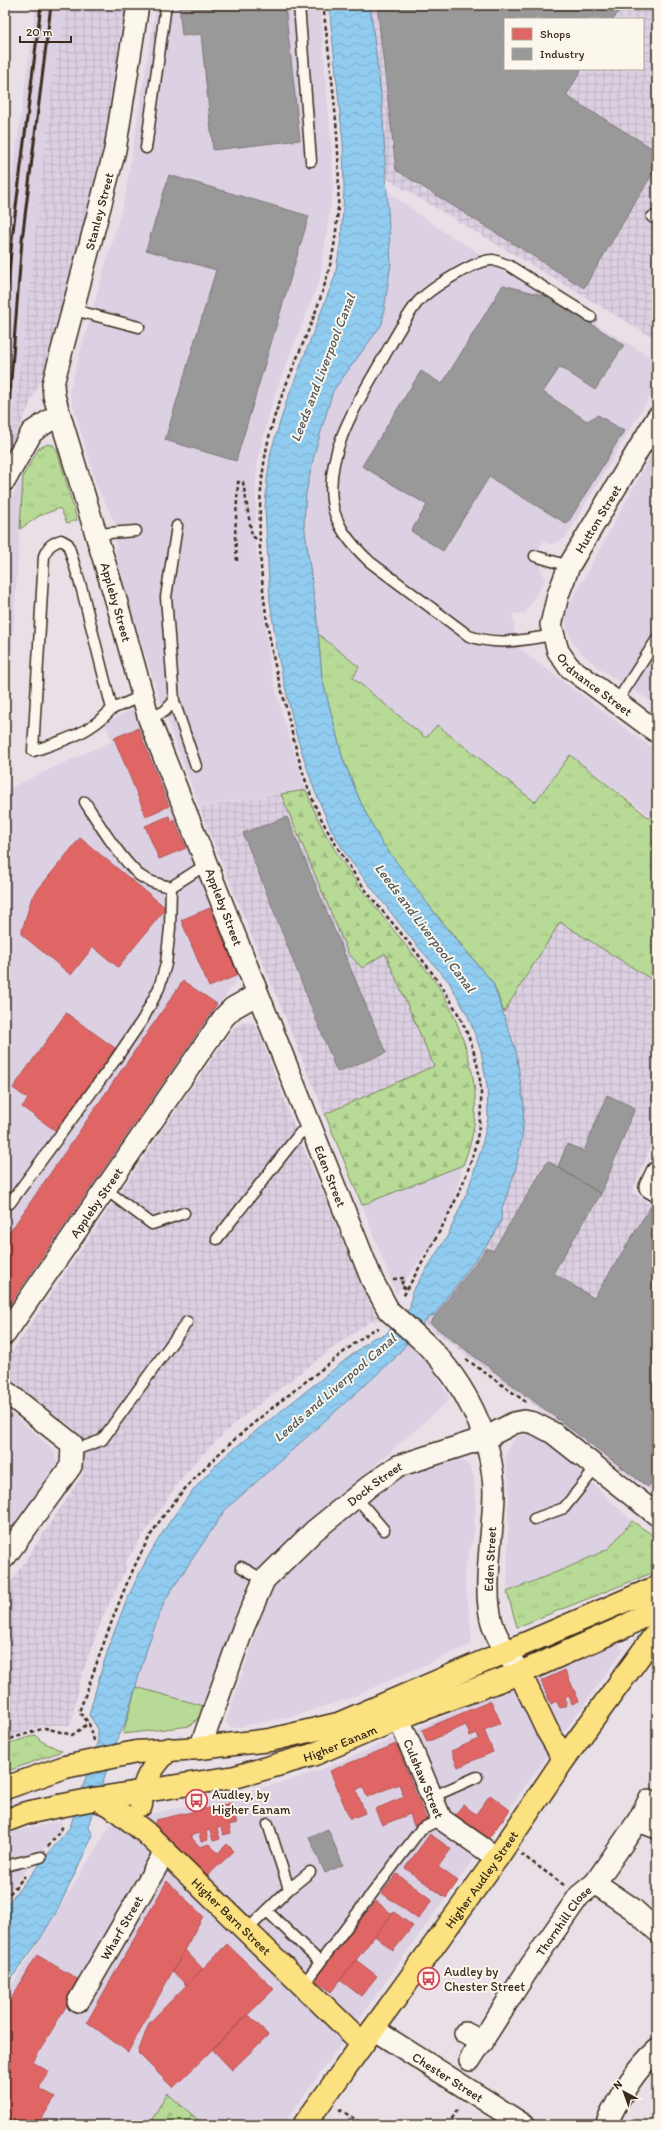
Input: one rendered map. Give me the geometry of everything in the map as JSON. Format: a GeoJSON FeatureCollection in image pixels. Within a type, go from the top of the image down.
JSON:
{"type":"FeatureCollection","features":[{"type":"Feature","properties":{"kind":"highway","name":"Higher Eanam"},"geometry":{"type":"LineString","coordinates":[[5,1821],[26,1813],[63,1812],[103,1798],[235,1777],[312,1755],[506,1651],[657,1587]]}},
{"type":"Feature","properties":{"kind":"highway","name":"Higher Eanam"},"geometry":{"type":"LineString","coordinates":[[5,1788],[65,1767],[136,1752],[200,1748],[270,1740],[396,1710],[520,1673],[626,1626],[657,1608]]}},
{"type":"Feature","properties":{"kind":"highway","name":"Higher Audley Street"},"geometry":{"type":"LineString","coordinates":[[304,2125],[322,2098],[502,1851],[564,1759],[657,1632]]}},
{"type":"Feature","properties":{"kind":"highway"},"geometry":{"type":"LineString","coordinates":[[520,1673],[546,1728],[564,1759]]}},
{"type":"Feature","properties":{"kind":"highway"},"geometry":{"type":"LineString","coordinates":[[145,1832],[141,1816],[142,1793],[151,1770],[169,1749]]}},
{"type":"Feature","properties":{"kind":"highway","name":"Higher Barn Street"},"geometry":{"type":"LineString","coordinates":[[103,1798],[145,1832],[303,1985],[367,2036]]}},
{"type":"Feature","properties":{"kind":"street","name":"Stanley Street"},"geometry":{"type":"LineString","coordinates":[[59,414],[54,396],[53,384],[74,310],[115,150],[138,5]]}},
{"type":"Feature","properties":{"kind":"street"},"geometry":{"type":"LineString","coordinates":[[5,480],[32,432],[59,414]]}},
{"type":"Feature","properties":{"kind":"street","name":"Appleby Street"},"geometry":{"type":"LineString","coordinates":[[5,1334],[224,1017],[233,1008],[258,994],[149,720],[59,414]]}},
{"type":"Feature","properties":{"kind":"street","name":"Hutton Street"},"geometry":{"type":"LineString","coordinates":[[552,630],[558,595],[569,566],[657,418]]}},
{"type":"Feature","properties":{"kind":"street","name":"Ordnance Street"},"geometry":{"type":"LineString","coordinates":[[552,630],[558,651],[569,667],[657,732]]}},
{"type":"Feature","properties":{"kind":"street","name":"Eden Street"},"geometry":{"type":"LineString","coordinates":[[258,994],[312,1126],[372,1280],[390,1313],[442,1360],[459,1384],[485,1438],[491,1464],[494,1492],[488,1598],[492,1625],[520,1673]]}},
{"type":"Feature","properties":{"kind":"street"},"geometry":{"type":"LineString","coordinates":[[657,1172],[650,1187],[657,1191]]}},
{"type":"Feature","properties":{"kind":"street"},"geometry":{"type":"LineString","coordinates":[[5,1391],[72,1444],[71,1459],[5,1557]]}},
{"type":"Feature","properties":{"kind":"street"},"geometry":{"type":"LineString","coordinates":[[524,1421],[534,1423],[549,1430],[657,1515]]}},
{"type":"Feature","properties":{"kind":"street","name":"Dock Street"},"geometry":{"type":"LineString","coordinates":[[200,1748],[244,1626],[264,1580],[314,1531],[398,1466],[485,1438],[514,1423],[524,1421]]}},
{"type":"Feature","properties":{"kind":"street","name":"Culshaw Street"},"geometry":{"type":"LineString","coordinates":[[396,1710],[441,1819],[502,1851]]}},
{"type":"Feature","properties":{"kind":"street","name":"Thornhill Close"},"geometry":{"type":"LineString","coordinates":[[470,2060],[474,2037],[531,1965],[579,1896],[595,1883],[647,1824],[649,1800]]}},
{"type":"Feature","properties":{"kind":"street","name":"Wharf Street"},"geometry":{"type":"LineString","coordinates":[[78,2002],[165,1852]]}},
{"type":"Feature","properties":{"kind":"street","name":"Thornhill Close"},"geometry":{"type":"LineString","coordinates":[[595,1883],[633,1909],[657,1931]]}},
{"type":"Feature","properties":{"kind":"street","name":"Chester Street"},"geometry":{"type":"LineString","coordinates":[[367,2036],[517,2123]]}},
{"type":"Feature","properties":{"kind":"street"},"geometry":{"type":"LineString","coordinates":[[606,2125],[624,2090],[647,2059],[657,2050]]}},
{"type":"Feature","properties":{"kind":"lane"},"geometry":{"type":"LineString","coordinates":[[146,148],[166,5]]}},
{"type":"Feature","properties":{"kind":"lane"},"geometry":{"type":"LineString","coordinates":[[299,5],[311,161]]}},
{"type":"Feature","properties":{"kind":"lane"},"geometry":{"type":"LineString","coordinates":[[552,630],[511,642],[482,641],[469,636],[370,562],[355,547],[344,533],[336,518],[332,502],[331,483],[335,461],[343,434],[359,401],[417,303],[442,283],[474,265],[492,260],[514,269],[591,318]]}},
{"type":"Feature","properties":{"kind":"lane"},"geometry":{"type":"LineString","coordinates":[[74,310],[139,327]]}},
{"type":"Feature","properties":{"kind":"lane"},"geometry":{"type":"LineString","coordinates":[[177,526],[166,597],[174,701],[196,766]]}},
{"type":"Feature","properties":{"kind":"lane"},"geometry":{"type":"LineString","coordinates":[[95,534],[136,531]]}},
{"type":"Feature","properties":{"kind":"lane"},"geometry":{"type":"LineString","coordinates":[[112,709],[80,583],[68,544],[61,540],[48,546],[44,556],[33,750],[75,736],[99,722],[112,709],[142,696]]}},
{"type":"Feature","properties":{"kind":"lane"},"geometry":{"type":"LineString","coordinates":[[535,556],[569,566]]}},
{"type":"Feature","properties":{"kind":"lane"},"geometry":{"type":"LineString","coordinates":[[616,703],[657,639]]}},
{"type":"Feature","properties":{"kind":"lane"},"geometry":{"type":"LineString","coordinates":[[149,720],[165,711],[174,701]]}},
{"type":"Feature","properties":{"kind":"lane"},"geometry":{"type":"LineString","coordinates":[[85,802],[104,832],[140,875],[154,883],[170,887],[207,864]]}},
{"type":"Feature","properties":{"kind":"lane"},"geometry":{"type":"LineString","coordinates":[[10,1203],[113,1063],[143,1019],[159,988],[166,964],[170,928],[170,887]]}},
{"type":"Feature","properties":{"kind":"lane"},"geometry":{"type":"LineString","coordinates":[[217,1239],[300,1133],[312,1126]]}},
{"type":"Feature","properties":{"kind":"lane"},"geometry":{"type":"LineString","coordinates":[[105,1189],[152,1224],[184,1213]]}},
{"type":"Feature","properties":{"kind":"lane"},"geometry":{"type":"LineString","coordinates":[[71,1459],[102,1440],[187,1322]]}},
{"type":"Feature","properties":{"kind":"lane"},"geometry":{"type":"LineString","coordinates":[[534,1519],[564,1508],[596,1468]]}},
{"type":"Feature","properties":{"kind":"lane"},"geometry":{"type":"LineString","coordinates":[[356,1497],[384,1530]]}},
{"type":"Feature","properties":{"kind":"lane"},"geometry":{"type":"LineString","coordinates":[[241,1567],[264,1580]]}},
{"type":"Feature","properties":{"kind":"lane"},"geometry":{"type":"LineString","coordinates":[[432,1797],[477,1777]]}},
{"type":"Feature","properties":{"kind":"lane"},"geometry":{"type":"LineString","coordinates":[[303,1985],[421,1829],[441,1819]]}},
{"type":"Feature","properties":{"kind":"lane"},"geometry":{"type":"LineString","coordinates":[[268,1824],[289,1889]]}},
{"type":"Feature","properties":{"kind":"lane"},"geometry":{"type":"LineString","coordinates":[[5,1866],[42,1857]]}},
{"type":"Feature","properties":{"kind":"lane"},"geometry":{"type":"LineString","coordinates":[[247,1930],[289,1889],[310,1872]]}},
{"type":"Feature","properties":{"kind":"lane"},"geometry":{"type":"LineString","coordinates":[[267,1911],[320,1962]]}},
{"type":"Feature","properties":{"kind":"path"},"geometry":{"type":"LineString","coordinates":[[92,1744],[93,1738],[89,1723],[80,1712],[130,1576],[150,1537],[178,1498],[216,1454],[371,1331],[390,1313],[438,1237],[464,1180],[475,1144],[481,1108],[479,1076],[472,1048],[449,995],[416,950],[368,893],[328,831],[297,757],[273,656],[263,586],[260,522],[264,460],[276,413],[293,365],[314,320],[333,248],[338,208],[338,169],[323,5]]}},
{"type":"Feature","properties":{"kind":"path"},"geometry":{"type":"LineString","coordinates":[[237,561],[235,536],[238,482],[243,482],[252,536],[261,542]]}},
{"type":"Feature","properties":{"kind":"path"},"geometry":{"type":"LineString","coordinates":[[464,1358],[526,1401],[524,1421]]}},
{"type":"Feature","properties":{"kind":"path"},"geometry":{"type":"LineString","coordinates":[[5,1743],[14,1738],[45,1728],[72,1735],[89,1723]]}},
{"type":"Feature","properties":{"kind":"path"},"geometry":{"type":"LineString","coordinates":[[5,1899],[42,1857],[64,1825],[63,1812]]}},
{"type":"Feature","properties":{"kind":"path"},"geometry":{"type":"LineString","coordinates":[[502,1851],[579,1896]]}},
{"type":"Feature","properties":{"kind":"path"},"geometry":{"type":"LineString","coordinates":[[322,2098],[364,2125]]}},
{"type":"Feature","properties":{"kind":"shaded area"},"geometry":{"type":"Polygon","coordinates":[[[36,5],[67,5],[53,76],[11,446],[5,455],[5,231],[36,5]]]}},
{"type":"Feature","properties":{"kind":"shaded area"},"geometry":{"type":"Polygon","coordinates":[[[67,5],[129,5],[102,171],[47,366],[11,446],[53,76],[67,5]]]}},
{"type":"Feature","properties":{"kind":"shaded area"},"geometry":{"type":"Polygon","coordinates":[[[156,5],[320,5],[333,168],[333,189],[320,279],[274,396],[261,446],[256,476],[256,524],[253,524],[270,665],[282,714],[306,790],[199,806],[160,701],[124,586],[116,553],[115,523],[96,484],[69,391],[125,197],[156,5]]]}},
{"type":"Feature","properties":{"kind":"shaded area"},"geometry":{"type":"Polygon","coordinates":[[[370,5],[657,5],[657,340],[384,177],[370,5]]]}},
{"type":"Feature","properties":{"kind":"shaded area"},"geometry":{"type":"Polygon","coordinates":[[[388,192],[444,232],[657,361],[657,384],[565,539],[550,544],[544,541],[539,548],[542,574],[546,578],[525,613],[513,614],[516,646],[657,752],[657,821],[570,755],[535,802],[438,725],[427,739],[352,678],[359,667],[318,634],[304,523],[306,493],[314,455],[333,391],[382,324],[391,263],[388,192]]]}},
{"type":"Feature","properties":{"kind":"shaded area"},"geometry":{"type":"Polygon","coordinates":[[[657,444],[657,705],[600,669],[581,653],[573,643],[567,630],[565,617],[571,602],[657,444]]]}},
{"type":"Feature","properties":{"kind":"shaded area"},"geometry":{"type":"Polygon","coordinates":[[[23,476],[20,529],[5,754],[5,510],[23,476]]]}},
{"type":"Feature","properties":{"kind":"shaded area"},"geometry":{"type":"Polygon","coordinates":[[[133,709],[239,977],[5,1313],[5,790],[112,741],[105,723],[133,709]]]}},
{"type":"Feature","properties":{"kind":"shaded area"},"geometry":{"type":"Polygon","coordinates":[[[306,790],[332,849],[363,893],[445,998],[460,1031],[471,1068],[475,1093],[475,1115],[472,1140],[463,1165],[362,1205],[199,807],[306,790]]]}},
{"type":"Feature","properties":{"kind":"shaded area"},"geometry":{"type":"Polygon","coordinates":[[[560,921],[657,983],[657,1132],[632,1192],[657,1208],[657,1480],[650,1491],[424,1323],[434,1315],[501,1221],[502,1208],[515,1172],[522,1138],[524,1106],[516,1051],[504,1012],[560,921]]]}},
{"type":"Feature","properties":{"kind":"shaded area"},"geometry":{"type":"Polygon","coordinates":[[[243,1021],[254,1024],[258,1029],[293,1124],[372,1308],[380,1320],[371,1321],[338,1344],[236,1422],[203,1454],[180,1480],[124,1564],[127,1567],[104,1614],[80,1680],[71,1725],[44,1725],[5,1739],[5,1591],[84,1473],[76,1430],[14,1384],[6,1364],[13,1350],[167,1123],[233,1029],[243,1021]]]}},
{"type":"Feature","properties":{"kind":"shaded area"},"geometry":{"type":"Polygon","coordinates":[[[463,1165],[453,1202],[433,1241],[396,1294],[362,1205],[463,1165]]]}},
{"type":"Feature","properties":{"kind":"shaded area"},"geometry":{"type":"Polygon","coordinates":[[[406,1342],[434,1371],[450,1399],[260,1568],[251,1582],[200,1716],[195,1723],[183,1727],[140,1730],[123,1734],[148,1645],[165,1600],[225,1510],[393,1360],[406,1342]]]}},
{"type":"Feature","properties":{"kind":"shaded area"},"geometry":{"type":"Polygon","coordinates":[[[5,1407],[50,1447],[55,1453],[57,1466],[5,1542],[5,1407]]]}},
{"type":"Feature","properties":{"kind":"shaded area"},"geometry":{"type":"Polygon","coordinates":[[[538,1434],[549,1442],[632,1521],[608,1549],[569,1567],[507,1592],[509,1481],[505,1458],[510,1445],[518,1435],[538,1434]]]}},
{"type":"Feature","properties":{"kind":"shaded area"},"geometry":{"type":"Polygon","coordinates":[[[457,1458],[468,1464],[474,1476],[476,1501],[474,1534],[464,1571],[472,1639],[470,1645],[350,1698],[294,1716],[234,1728],[228,1726],[226,1721],[271,1589],[298,1562],[374,1497],[399,1479],[442,1461],[457,1458]]]}},
{"type":"Feature","properties":{"kind":"shaded area"},"geometry":{"type":"Polygon","coordinates":[[[617,1640],[623,1650],[283,2125],[5,2125],[5,1996],[111,1824],[291,1780],[333,1765],[617,1640]]]}},
{"type":"Feature","properties":{"kind":"shaded area"},"geometry":{"type":"Polygon","coordinates":[[[62,1821],[59,1830],[5,1896],[5,1833],[62,1821]]]}},
{"type":"Feature","properties":{"kind":"green space"},"geometry":{"type":"Polygon","coordinates":[[[48,444],[53,445],[57,450],[77,520],[67,523],[60,508],[39,516],[20,529],[23,476],[39,448],[48,444]]]}},
{"type":"Feature","properties":{"kind":"green space"},"geometry":{"type":"Polygon","coordinates":[[[318,634],[359,667],[353,678],[426,738],[437,725],[535,802],[570,755],[657,824],[657,983],[560,922],[504,1012],[493,983],[411,884],[380,840],[361,803],[343,759],[322,678],[318,634]]]}},
{"type":"Feature","properties":{"kind":"green space"},"geometry":{"type":"Polygon","coordinates":[[[306,790],[324,831],[359,886],[430,975],[446,999],[458,1026],[472,1071],[475,1100],[474,1128],[463,1165],[362,1205],[325,1114],[434,1066],[385,953],[362,968],[348,953],[281,794],[306,790]]]}},
{"type":"Feature","properties":{"kind":"green space"},"geometry":{"type":"Polygon","coordinates":[[[632,1521],[657,1538],[657,1571],[517,1627],[507,1592],[569,1567],[608,1549],[632,1521]]]}},
{"type":"Feature","properties":{"kind":"green space"},"geometry":{"type":"Polygon","coordinates":[[[136,1687],[204,1706],[200,1716],[190,1726],[123,1734],[136,1687]]]}},
{"type":"Feature","properties":{"kind":"green space"},"geometry":{"type":"Polygon","coordinates":[[[35,1735],[41,1741],[62,1751],[5,1772],[5,1747],[11,1743],[35,1735]]]}},
{"type":"Feature","properties":{"kind":"green space"},"geometry":{"type":"Polygon","coordinates":[[[167,2093],[204,2125],[149,2125],[167,2093]]]}},
{"type":"Feature","properties":{"kind":"water","name":"Leeds and Liverpool Canal"},"geometry":{"type":"Polygon","coordinates":[[[329,5],[370,5],[382,103],[391,263],[382,324],[333,391],[314,455],[306,493],[304,523],[317,619],[322,678],[343,759],[361,803],[380,840],[443,924],[493,983],[516,1051],[524,1106],[522,1138],[515,1172],[502,1208],[501,1221],[494,1235],[434,1315],[428,1318],[393,1360],[225,1510],[165,1600],[148,1645],[124,1726],[119,1734],[88,1826],[93,1835],[58,1909],[40,1939],[5,1987],[5,1907],[70,1827],[98,1740],[98,1729],[89,1715],[98,1681],[120,1616],[149,1555],[167,1526],[188,1497],[218,1463],[248,1437],[373,1338],[385,1335],[410,1308],[412,1292],[448,1235],[468,1190],[481,1150],[488,1118],[487,1086],[481,1051],[468,1016],[449,982],[414,942],[349,859],[332,831],[314,789],[296,734],[278,656],[270,601],[265,508],[271,451],[286,403],[335,276],[341,240],[344,190],[343,142],[329,5]]]}},
{"type":"Feature","properties":{"kind":"building: Shops"},"geometry":{"type":"Polygon","coordinates":[[[138,728],[169,806],[146,816],[114,738],[138,728]]]}},
{"type":"Feature","properties":{"kind":"building: Shops"},"geometry":{"type":"Polygon","coordinates":[[[169,816],[171,821],[174,819],[186,848],[159,859],[145,826],[169,816]]]}},
{"type":"Feature","properties":{"kind":"building: Shops"},"geometry":{"type":"Polygon","coordinates":[[[80,838],[166,908],[118,967],[93,947],[71,975],[21,934],[32,897],[80,838]]]}},
{"type":"Feature","properties":{"kind":"building: Shops"},"geometry":{"type":"Polygon","coordinates":[[[210,908],[238,975],[209,987],[181,920],[210,908]]]}},
{"type":"Feature","properties":{"kind":"building: Shops"},"geometry":{"type":"Polygon","coordinates":[[[183,981],[217,1004],[7,1308],[5,1307],[5,1239],[183,981]]]}},
{"type":"Feature","properties":{"kind":"building: Shops"},"geometry":{"type":"Polygon","coordinates":[[[66,1013],[115,1048],[56,1131],[22,1107],[28,1099],[13,1088],[66,1013]]]}},
{"type":"Feature","properties":{"kind":"building: Shops"},"geometry":{"type":"Polygon","coordinates":[[[565,1670],[579,1701],[572,1704],[569,1696],[565,1698],[567,1705],[560,1708],[556,1701],[551,1704],[541,1681],[565,1670]]]}},
{"type":"Feature","properties":{"kind":"building: Shops"},"geometry":{"type":"Polygon","coordinates":[[[491,1701],[501,1723],[484,1730],[493,1752],[458,1767],[451,1751],[479,1739],[477,1733],[470,1736],[466,1725],[427,1742],[422,1730],[491,1701]]]}},
{"type":"Feature","properties":{"kind":"building: Shops"},"geometry":{"type":"Polygon","coordinates":[[[396,1744],[427,1821],[414,1826],[410,1814],[382,1825],[375,1809],[404,1797],[399,1784],[367,1797],[363,1787],[356,1790],[365,1813],[350,1819],[330,1771],[396,1744]]]}},
{"type":"Feature","properties":{"kind":"building: Shops"},"geometry":{"type":"Polygon","coordinates":[[[490,1795],[510,1810],[488,1839],[455,1815],[463,1805],[476,1814],[490,1795]]]}},
{"type":"Feature","properties":{"kind":"building: Shops"},"geometry":{"type":"Polygon","coordinates":[[[231,1803],[237,1823],[229,1825],[231,1833],[223,1835],[221,1827],[217,1828],[220,1839],[213,1841],[210,1830],[206,1832],[208,1840],[201,1842],[199,1833],[190,1836],[200,1847],[209,1844],[218,1853],[227,1844],[234,1851],[207,1876],[154,1825],[156,1820],[231,1803]]]}},
{"type":"Feature","properties":{"kind":"building: Shops"},"geometry":{"type":"Polygon","coordinates":[[[430,1834],[451,1849],[438,1867],[458,1881],[446,1898],[405,1868],[430,1834]]]}},
{"type":"Feature","properties":{"kind":"building: Shops"},"geometry":{"type":"Polygon","coordinates":[[[397,1874],[432,1900],[418,1919],[382,1893],[397,1874]]]}},
{"type":"Feature","properties":{"kind":"building: Shops"},"geometry":{"type":"Polygon","coordinates":[[[167,1881],[203,1916],[128,2052],[87,2022],[167,1881]]]}},
{"type":"Feature","properties":{"kind":"building: Shops"},"geometry":{"type":"Polygon","coordinates":[[[376,1901],[392,1914],[331,1992],[314,1979],[376,1901]]]}},
{"type":"Feature","properties":{"kind":"building: Shops"},"geometry":{"type":"Polygon","coordinates":[[[394,1912],[413,1926],[393,1951],[375,1936],[394,1912]]]}},
{"type":"Feature","properties":{"kind":"building: Shops"},"geometry":{"type":"Polygon","coordinates":[[[227,1944],[274,1989],[173,2088],[138,2053],[149,2023],[227,1944]]]}},
{"type":"Feature","properties":{"kind":"building: Shops"},"geometry":{"type":"Polygon","coordinates":[[[185,1950],[203,1969],[186,1985],[173,1971],[185,1950]]]}},
{"type":"Feature","properties":{"kind":"building: Shops"},"geometry":{"type":"Polygon","coordinates":[[[37,1955],[81,1981],[33,2062],[49,2072],[39,2088],[55,2097],[38,2125],[5,2125],[5,2009],[37,1955]]]}},
{"type":"Feature","properties":{"kind":"building: Shops"},"geometry":{"type":"Polygon","coordinates":[[[356,1960],[377,1976],[361,1996],[340,1980],[356,1960]]]}},
{"type":"Feature","properties":{"kind":"building: Shops"},"geometry":{"type":"Polygon","coordinates":[[[248,2014],[268,2035],[232,2070],[212,2049],[248,2014]]]}},
{"type":"Feature","properties":{"kind":"building: Industry"},"geometry":{"type":"Polygon","coordinates":[[[179,5],[285,5],[300,140],[213,150],[201,34],[182,36],[179,5]]]}},
{"type":"Feature","properties":{"kind":"building: Industry"},"geometry":{"type":"Polygon","coordinates":[[[377,5],[622,5],[615,18],[504,18],[504,70],[581,70],[566,96],[657,151],[657,166],[584,288],[396,170],[377,5]]]}},
{"type":"Feature","properties":{"kind":"building: Industry"},"geometry":{"type":"Polygon","coordinates":[[[169,175],[309,216],[236,461],[165,440],[216,270],[146,250],[169,175]]]}},
{"type":"Feature","properties":{"kind":"building: Industry"},"geometry":{"type":"Polygon","coordinates":[[[503,285],[550,297],[624,345],[595,390],[560,367],[543,392],[587,421],[598,415],[624,431],[567,524],[489,477],[443,551],[411,531],[427,505],[362,466],[421,371],[442,384],[503,285]]]}},
{"type":"Feature","properties":{"kind":"building: Industry"},"geometry":{"type":"Polygon","coordinates":[[[287,817],[386,1053],[337,1072],[243,833],[287,817]]]}},
{"type":"Feature","properties":{"kind":"building: Industry"},"geometry":{"type":"Polygon","coordinates":[[[607,1095],[635,1108],[601,1194],[558,1167],[567,1144],[584,1151],[607,1095]]]}},
{"type":"Feature","properties":{"kind":"building: Industry"},"geometry":{"type":"Polygon","coordinates":[[[548,1161],[601,1194],[553,1273],[594,1298],[651,1206],[657,1210],[657,1473],[648,1487],[430,1323],[487,1248],[493,1251],[548,1161]]]}},
{"type":"Feature","properties":{"kind":"building: Industry"},"geometry":{"type":"Polygon","coordinates":[[[328,1829],[343,1865],[325,1873],[309,1837],[328,1829]]]}},
{"type":"Feature","properties":{"kind":"railway"},"geometry":{"type":"LineString","coordinates":[[5,321],[12,239],[41,5]]}},
{"type":"Feature","properties":{"kind":"railway"},"geometry":{"type":"LineString","coordinates":[[5,457],[22,240],[51,5]]}},
{"type":"Feature","properties":{"kind":"place","name":"Audley, by Higher Eanam"},"geometry":{"type":"Point","coordinates":[197,1801]}},
{"type":"Feature","properties":{"kind":"place","name":"Audley by Chester Street"},"geometry":{"type":"Point","coordinates":[428,1978]}}]}
